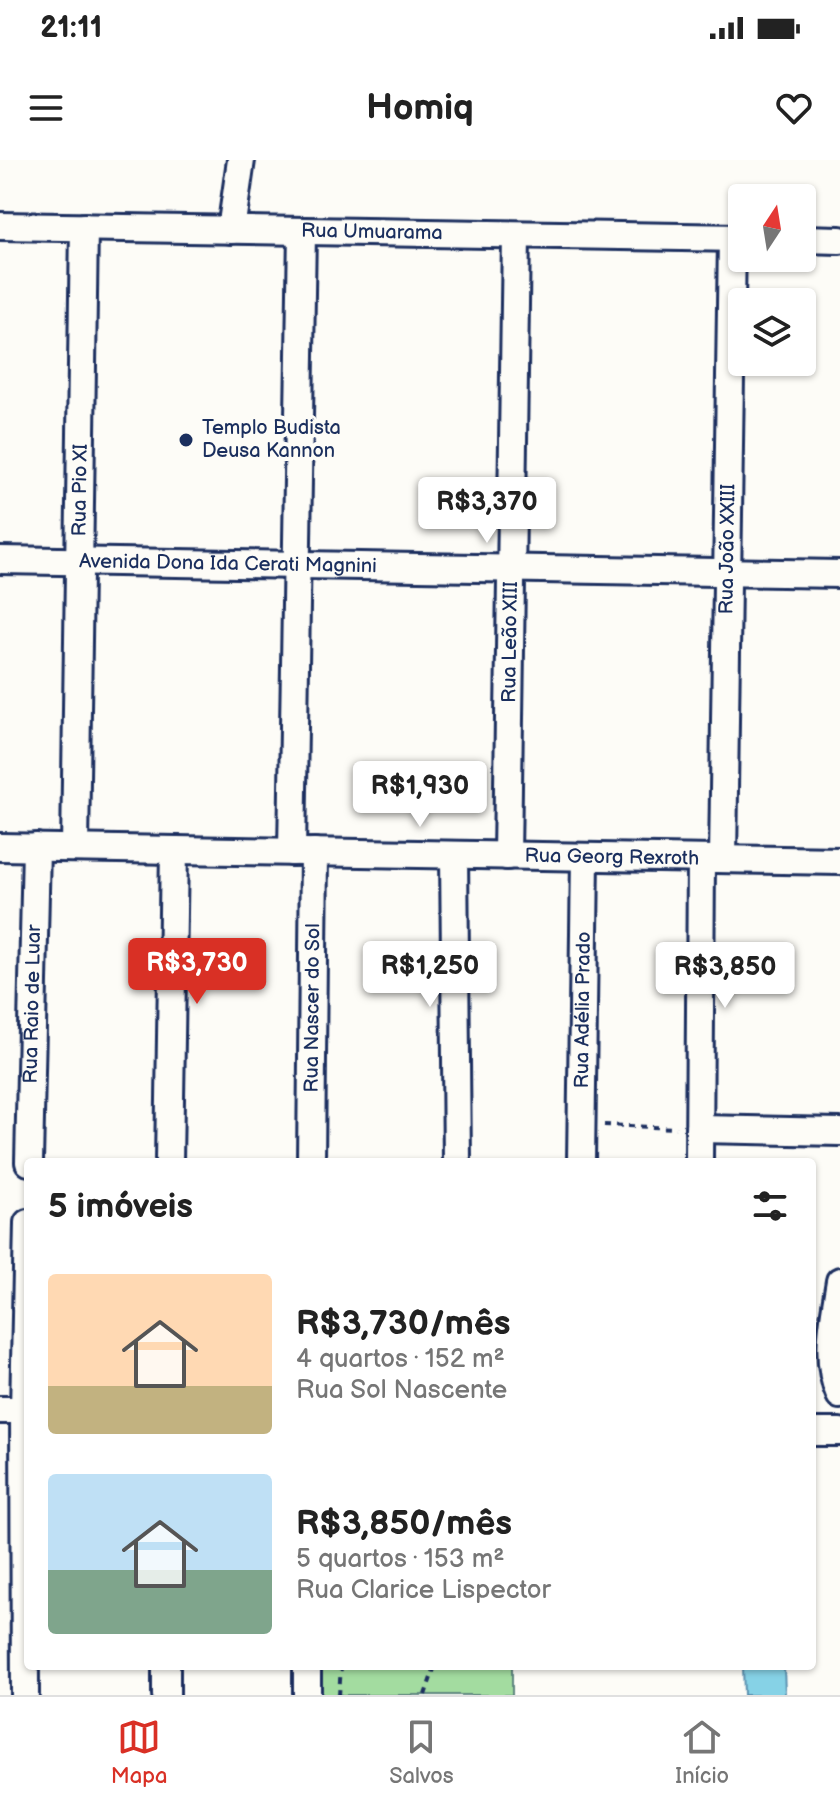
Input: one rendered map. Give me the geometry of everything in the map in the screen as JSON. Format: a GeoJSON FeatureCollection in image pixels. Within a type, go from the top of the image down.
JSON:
{"type":"FeatureCollection","features":[{"type":"Feature","properties":{"kind":"street"},"geometry":{"type":"LineString","coordinates":[[231,230],[241,160]]}},
{"type":"Feature","properties":{"kind":"street","name":"Rua Umuarama"},"geometry":{"type":"LineString","coordinates":[[0,226],[728,238]]}},
{"type":"Feature","properties":{"kind":"street","name":"Rua Pio XI"},"geometry":{"type":"LineString","coordinates":[[75,848],[84,227]]}},
{"type":"Feature","properties":{"kind":"street","name":"Rua Nascer do Sol"},"geometry":{"type":"LineString","coordinates":[[302,231],[297,565],[311,1158]]}},
{"type":"Feature","properties":{"kind":"street","name":"Rua Leão XIII"},"geometry":{"type":"LineString","coordinates":[[507,856],[516,235]]}},
{"type":"Feature","properties":{"kind":"street"},"geometry":{"type":"LineString","coordinates":[[816,239],[840,240]]}},
{"type":"Feature","properties":{"kind":"street","name":"Rua João XXIII"},"geometry":{"type":"LineString","coordinates":[[699,1158],[728,572],[736,272]]}},
{"type":"Feature","properties":{"kind":"street","name":"Avenida Dona Ida Cerati Magnini"},"geometry":{"type":"LineString","coordinates":[[0,560],[840,574]]}},
{"type":"Feature","properties":{"kind":"street","name":"Rua Georg Rexroth"},"geometry":{"type":"LineString","coordinates":[[0,847],[840,861]]}},
{"type":"Feature","properties":{"kind":"street","name":"Rua Raio de Luar"},"geometry":{"type":"LineString","coordinates":[[29,1158],[36,847]]}},
{"type":"Feature","properties":{"kind":"street"},"geometry":{"type":"LineString","coordinates":[[169,1158],[174,850]]}},
{"type":"Feature","properties":{"kind":"street"},"geometry":{"type":"LineString","coordinates":[[454,855],[457,1158]]}},
{"type":"Feature","properties":{"kind":"street","name":"Rua Adélia Prado"},"geometry":{"type":"LineString","coordinates":[[581,1158],[585,857]]}},
{"type":"Feature","properties":{"kind":"street"},"geometry":{"type":"LineString","coordinates":[[699,1129],[840,1132]]}},
{"type":"Feature","properties":{"kind":"street"},"geometry":{"type":"LineString","coordinates":[[840,1281],[831,1351],[832,1375],[840,1395]]}},
{"type":"Feature","properties":{"kind":"street"},"geometry":{"type":"LineString","coordinates":[[24,1291],[17,1410],[24,1659]]}},
{"type":"Feature","properties":{"kind":"street"},"geometry":{"type":"LineString","coordinates":[[816,1432],[840,1432]]}},
{"type":"Feature","properties":{"kind":"street"},"geometry":{"type":"LineString","coordinates":[[24,1670],[25,1695]]}},
{"type":"Feature","properties":{"kind":"street"},"geometry":{"type":"LineString","coordinates":[[166,1670],[166,1695]]}},
{"type":"Feature","properties":{"kind":"street"},"geometry":{"type":"LineString","coordinates":[[307,1670],[307,1695]]}},
{"type":"Feature","properties":{"kind":"path"},"geometry":{"type":"LineString","coordinates":[[582,1124],[699,1129]]}},
{"type":"Feature","properties":{"kind":"path"},"geometry":{"type":"LineString","coordinates":[[339,1695],[341,1670]]}},
{"type":"Feature","properties":{"kind":"path"},"geometry":{"type":"LineString","coordinates":[[425,1695],[434,1670]]}},
{"type":"Feature","properties":{"kind":"green space"},"geometry":{"type":"Polygon","coordinates":[[[314,1670],[512,1670],[512,1695],[315,1695],[314,1670]]]}},
{"type":"Feature","properties":{"kind":"water"},"geometry":{"type":"Polygon","coordinates":[[[743,1670],[784,1670],[785,1695],[744,1695],[743,1670]]]}},
{"type":"Feature","properties":{"kind":"place","name":"Templo Budista Deusa Kannon"},"geometry":{"type":"Point","coordinates":[186,440]}}]}
